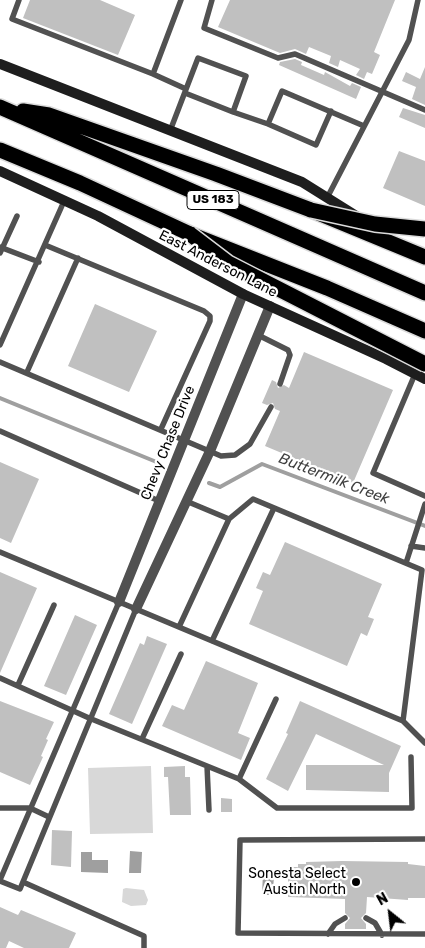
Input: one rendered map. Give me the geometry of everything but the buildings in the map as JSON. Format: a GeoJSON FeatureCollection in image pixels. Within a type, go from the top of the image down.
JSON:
{"type":"FeatureCollection","features":[{"type":"Feature","properties":{"kind":"highway"},"geometry":{"type":"LineString","coordinates":[[0,107],[48,116],[311,210],[425,255]]}},
{"type":"Feature","properties":{"kind":"highway","name":"US 183"},"geometry":{"type":"LineString","coordinates":[[0,107],[425,293]]}},
{"type":"Feature","properties":{"kind":"highway"},"geometry":{"type":"LineString","coordinates":[[0,150],[80,183],[190,234],[327,288],[425,331]]}},
{"type":"Feature","properties":{"kind":"highway"},"geometry":{"type":"LineString","coordinates":[[311,210],[375,224],[425,229]]}},
{"type":"Feature","properties":{"kind":"highway"},"geometry":{"type":"LineString","coordinates":[[190,234],[228,263],[422,366]]}},
{"type":"Feature","properties":{"kind":"main road"},"geometry":{"type":"LineString","coordinates":[[0,64],[302,182],[400,242],[425,255]]}},
{"type":"Feature","properties":{"kind":"main road","name":"East Anderson Lane"},"geometry":{"type":"LineString","coordinates":[[0,171],[65,199],[243,294],[386,359],[422,366],[425,379]]}},
{"type":"Feature","properties":{"kind":"main road"},"geometry":{"type":"LineString","coordinates":[[386,359],[422,366]]}},
{"type":"Feature","properties":{"kind":"street","name":"Chevy Chase Drive"},"geometry":{"type":"LineString","coordinates":[[119,602],[243,294]]}},
{"type":"Feature","properties":{"kind":"street"},"geometry":{"type":"LineString","coordinates":[[136,610],[210,451],[270,306]]}},
{"type":"Feature","properties":{"kind":"lane"},"geometry":{"type":"LineString","coordinates":[[19,0],[12,19],[153,74],[185,91],[233,112],[268,124],[316,145],[331,111]]}},
{"type":"Feature","properties":{"kind":"lane"},"geometry":{"type":"LineString","coordinates":[[153,74],[182,0]]}},
{"type":"Feature","properties":{"kind":"lane"},"geometry":{"type":"LineString","coordinates":[[212,0],[204,28],[278,58],[295,54],[425,110]]}},
{"type":"Feature","properties":{"kind":"lane"},"geometry":{"type":"LineString","coordinates":[[327,198],[408,40],[418,0]]}},
{"type":"Feature","properties":{"kind":"lane"},"geometry":{"type":"LineString","coordinates":[[170,130],[198,58],[246,76],[233,112]]}},
{"type":"Feature","properties":{"kind":"lane"},"geometry":{"type":"LineString","coordinates":[[268,124],[282,91],[364,126]]}},
{"type":"Feature","properties":{"kind":"lane"},"geometry":{"type":"LineString","coordinates":[[0,344],[65,199]]}},
{"type":"Feature","properties":{"kind":"lane"},"geometry":{"type":"LineString","coordinates":[[18,216],[1,249],[38,262]]}},
{"type":"Feature","properties":{"kind":"lane"},"geometry":{"type":"LineString","coordinates":[[44,245],[204,311],[210,316],[210,321],[161,429]]}},
{"type":"Feature","properties":{"kind":"lane"},"geometry":{"type":"LineString","coordinates":[[27,372],[78,258]]}},
{"type":"Feature","properties":{"kind":"lane"},"geometry":{"type":"LineString","coordinates":[[258,334],[288,350],[290,355],[280,384]]}},
{"type":"Feature","properties":{"kind":"lane"},"geometry":{"type":"LineString","coordinates":[[0,362],[185,439],[221,456],[235,455],[250,444],[271,407]]}},
{"type":"Feature","properties":{"kind":"lane"},"geometry":{"type":"LineString","coordinates":[[422,366],[373,473],[425,496]]}},
{"type":"Feature","properties":{"kind":"lane"},"geometry":{"type":"LineString","coordinates":[[0,431],[159,501]]}},
{"type":"Feature","properties":{"kind":"lane"},"geometry":{"type":"LineString","coordinates":[[179,628],[229,519],[253,499],[422,570],[403,721]]}},
{"type":"Feature","properties":{"kind":"lane"},"geometry":{"type":"LineString","coordinates":[[186,501],[229,519]]}},
{"type":"Feature","properties":{"kind":"lane"},"geometry":{"type":"LineString","coordinates":[[406,563],[425,504]]}},
{"type":"Feature","properties":{"kind":"lane"},"geometry":{"type":"LineString","coordinates":[[212,641],[274,508]]}},
{"type":"Feature","properties":{"kind":"lane"},"geometry":{"type":"LineString","coordinates":[[412,546],[425,548]]}},
{"type":"Feature","properties":{"kind":"lane"},"geometry":{"type":"LineString","coordinates":[[0,552],[403,721],[425,743]]}},
{"type":"Feature","properties":{"kind":"lane"},"geometry":{"type":"LineString","coordinates":[[119,602],[71,709],[0,880],[20,889],[89,718],[136,610]]}},
{"type":"Feature","properties":{"kind":"lane"},"geometry":{"type":"LineString","coordinates":[[18,686],[54,605]]}},
{"type":"Feature","properties":{"kind":"lane"},"geometry":{"type":"LineString","coordinates":[[142,739],[181,654]]}},
{"type":"Feature","properties":{"kind":"lane"},"geometry":{"type":"LineString","coordinates":[[0,678],[89,718],[239,779],[277,808],[412,808],[410,757]]}},
{"type":"Feature","properties":{"kind":"lane"},"geometry":{"type":"LineString","coordinates":[[239,779],[276,699]]}},
{"type":"Feature","properties":{"kind":"lane"},"geometry":{"type":"LineString","coordinates":[[207,766],[209,810]]}},
{"type":"Feature","properties":{"kind":"lane"},"geometry":{"type":"LineString","coordinates":[[0,808],[30,808],[49,817]]}},
{"type":"Feature","properties":{"kind":"lane"},"geometry":{"type":"LineString","coordinates":[[425,839],[240,840],[238,933],[425,934]]}},
{"type":"Feature","properties":{"kind":"lane"},"geometry":{"type":"LineString","coordinates":[[23,882],[144,936],[144,948]]}},
{"type":"Feature","properties":{"kind":"lane"},"geometry":{"type":"LineString","coordinates":[[328,934],[334,924],[345,918]]}},
{"type":"Feature","properties":{"kind":"lane"},"geometry":{"type":"LineString","coordinates":[[366,918],[375,923],[382,935]]}},
{"type":"Feature","properties":{"kind":"shaded area"},"geometry":{"type":"Polygon","coordinates":[[[151,766],[153,833],[90,834],[88,768],[151,766]]]}},
{"type":"Feature","properties":{"kind":"shaded area"},"geometry":{"type":"Polygon","coordinates":[[[130,851],[142,852],[141,873],[129,873],[130,851]]]}},
{"type":"Feature","properties":{"kind":"shaded area"},"geometry":{"type":"Polygon","coordinates":[[[81,852],[92,852],[92,860],[108,860],[108,873],[81,872],[81,852]]]}},
{"type":"Feature","properties":{"kind":"shaded area"},"geometry":{"type":"Polygon","coordinates":[[[263,872],[274,873],[273,895],[262,895],[263,872]]]}},
{"type":"Feature","properties":{"kind":"shaded area"},"geometry":{"type":"Polygon","coordinates":[[[123,889],[144,890],[148,900],[146,905],[131,906],[122,902],[123,889]]]}},
{"type":"Feature","properties":{"kind":"waterway","name":"Buttermilk Creek"},"geometry":{"type":"LineString","coordinates":[[0,398],[159,463]]}},
{"type":"Feature","properties":{"kind":"waterway","name":"Buttermilk Creek"},"geometry":{"type":"LineString","coordinates":[[209,483],[220,487],[262,464],[425,526]]}},
{"type":"Feature","properties":{"kind":"place","name":"Sonesta Select Austin North"},"geometry":{"type":"Point","coordinates":[356,882]}}]}
